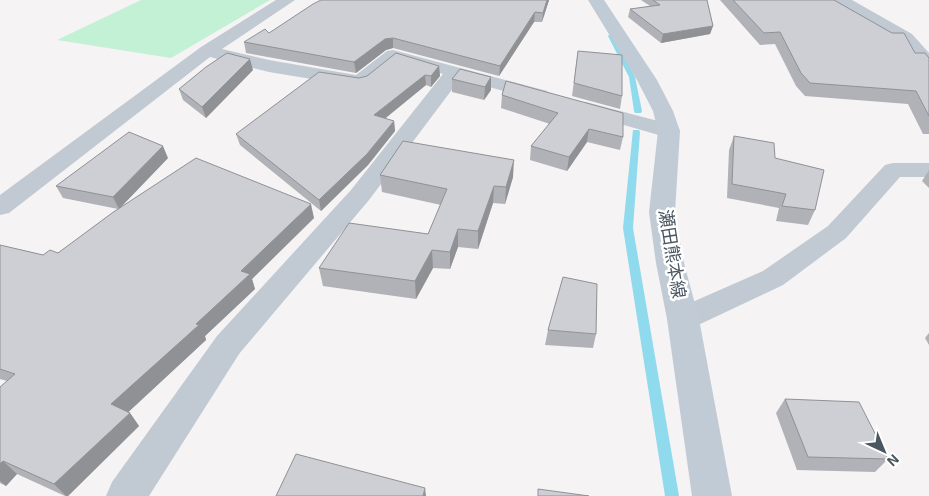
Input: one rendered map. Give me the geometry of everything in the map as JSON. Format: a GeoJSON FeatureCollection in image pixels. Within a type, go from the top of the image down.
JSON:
{"type":"FeatureCollection","features":[{"type":"Feature","properties":{"kind":"main road","name":"瀬田熊本線"},"geometry":{"type":"LineString","coordinates":[[596,0],[647,80],[663,111],[669,131],[662,212],[670,262],[683,319],[712,496]]}},
{"type":"Feature","properties":{"kind":"street"},"geometry":{"type":"LineString","coordinates":[[0,207],[207,51],[287,0]]}},
{"type":"Feature","properties":{"kind":"street"},"geometry":{"type":"LineString","coordinates":[[841,0],[906,38],[929,64]]}},
{"type":"Feature","properties":{"kind":"street"},"geometry":{"type":"LineString","coordinates":[[906,38],[929,40]]}},
{"type":"Feature","properties":{"kind":"street"},"geometry":{"type":"LineString","coordinates":[[207,51],[269,66],[360,81],[393,55],[669,131]]}},
{"type":"Feature","properties":{"kind":"street"},"geometry":{"type":"LineString","coordinates":[[126,496],[228,345],[360,195],[456,71]]}},
{"type":"Feature","properties":{"kind":"street"},"geometry":{"type":"LineString","coordinates":[[683,319],[774,278],[837,232],[893,170],[929,170]]}},
{"type":"Feature","properties":{"kind":"green space"},"geometry":{"type":"Polygon","coordinates":[[[141,0],[270,0],[171,58],[57,40],[141,0]]]}},
{"type":"Feature","properties":{"kind":"building"},"geometry":{"type":"Polygon","coordinates":[[[321,0],[547,0],[543,13],[535,12],[500,66],[393,38],[385,39],[354,62],[244,42],[265,29],[269,33],[321,0]]]}},
{"type":"Feature","properties":{"kind":"building"},"geometry":{"type":"Polygon","coordinates":[[[653,0],[707,0],[713,26],[663,34],[630,9],[660,5],[653,0]]]}},
{"type":"Feature","properties":{"kind":"building"},"geometry":{"type":"Polygon","coordinates":[[[733,0],[834,0],[892,33],[904,33],[915,53],[925,53],[929,58],[929,116],[916,91],[810,83],[801,73],[780,32],[764,33],[733,0]]]}},
{"type":"Feature","properties":{"kind":"building"},"geometry":{"type":"Polygon","coordinates":[[[578,51],[622,55],[622,96],[574,83],[578,51]]]}},
{"type":"Feature","properties":{"kind":"building"},"geometry":{"type":"Polygon","coordinates":[[[227,53],[250,59],[202,107],[179,89],[206,67],[227,53]]]}},
{"type":"Feature","properties":{"kind":"building"},"geometry":{"type":"Polygon","coordinates":[[[396,53],[439,66],[431,76],[425,75],[374,115],[394,121],[367,154],[319,200],[236,134],[319,72],[359,78],[367,76],[396,53]]]}},
{"type":"Feature","properties":{"kind":"building"},"geometry":{"type":"Polygon","coordinates":[[[460,69],[491,77],[485,87],[452,79],[460,69]]]}},
{"type":"Feature","properties":{"kind":"building"},"geometry":{"type":"Polygon","coordinates":[[[506,81],[623,113],[623,137],[589,129],[569,157],[531,146],[558,113],[502,95],[506,81]]]}},
{"type":"Feature","properties":{"kind":"building"},"geometry":{"type":"Polygon","coordinates":[[[129,132],[163,146],[113,197],[56,186],[129,132]]]}},
{"type":"Feature","properties":{"kind":"building"},"geometry":{"type":"Polygon","coordinates":[[[734,136],[774,143],[775,158],[824,170],[815,210],[782,206],[786,194],[732,184],[734,136]]]}},
{"type":"Feature","properties":{"kind":"building"},"geometry":{"type":"Polygon","coordinates":[[[403,141],[514,160],[506,187],[494,186],[478,231],[458,229],[450,252],[432,250],[415,281],[319,268],[349,223],[428,234],[447,189],[380,175],[403,141]]]}},
{"type":"Feature","properties":{"kind":"building"},"geometry":{"type":"Polygon","coordinates":[[[196,158],[311,204],[241,271],[250,274],[196,324],[199,325],[111,404],[130,413],[54,484],[3,461],[0,464],[0,387],[15,374],[0,369],[0,245],[43,255],[50,250],[58,253],[112,213],[196,158]]]}},
{"type":"Feature","properties":{"kind":"building"},"geometry":{"type":"Polygon","coordinates":[[[563,277],[597,284],[596,334],[548,330],[563,277]]]}},
{"type":"Feature","properties":{"kind":"building"},"geometry":{"type":"Polygon","coordinates":[[[785,399],[859,402],[888,459],[808,457],[785,399]]]}},
{"type":"Feature","properties":{"kind":"building"},"geometry":{"type":"Polygon","coordinates":[[[296,454],[425,488],[423,496],[276,496],[296,454]]]}},
{"type":"Feature","properties":{"kind":"building"},"geometry":{"type":"Polygon","coordinates":[[[538,489],[589,496],[538,496],[538,489]]]}},
{"type":"Feature","properties":{"kind":"waterway"},"geometry":{"type":"LineString","coordinates":[[611,36],[632,77],[638,111]]}},
{"type":"Feature","properties":{"kind":"waterway"},"geometry":{"type":"LineString","coordinates":[[636,132],[628,228],[672,496]]}}]}
